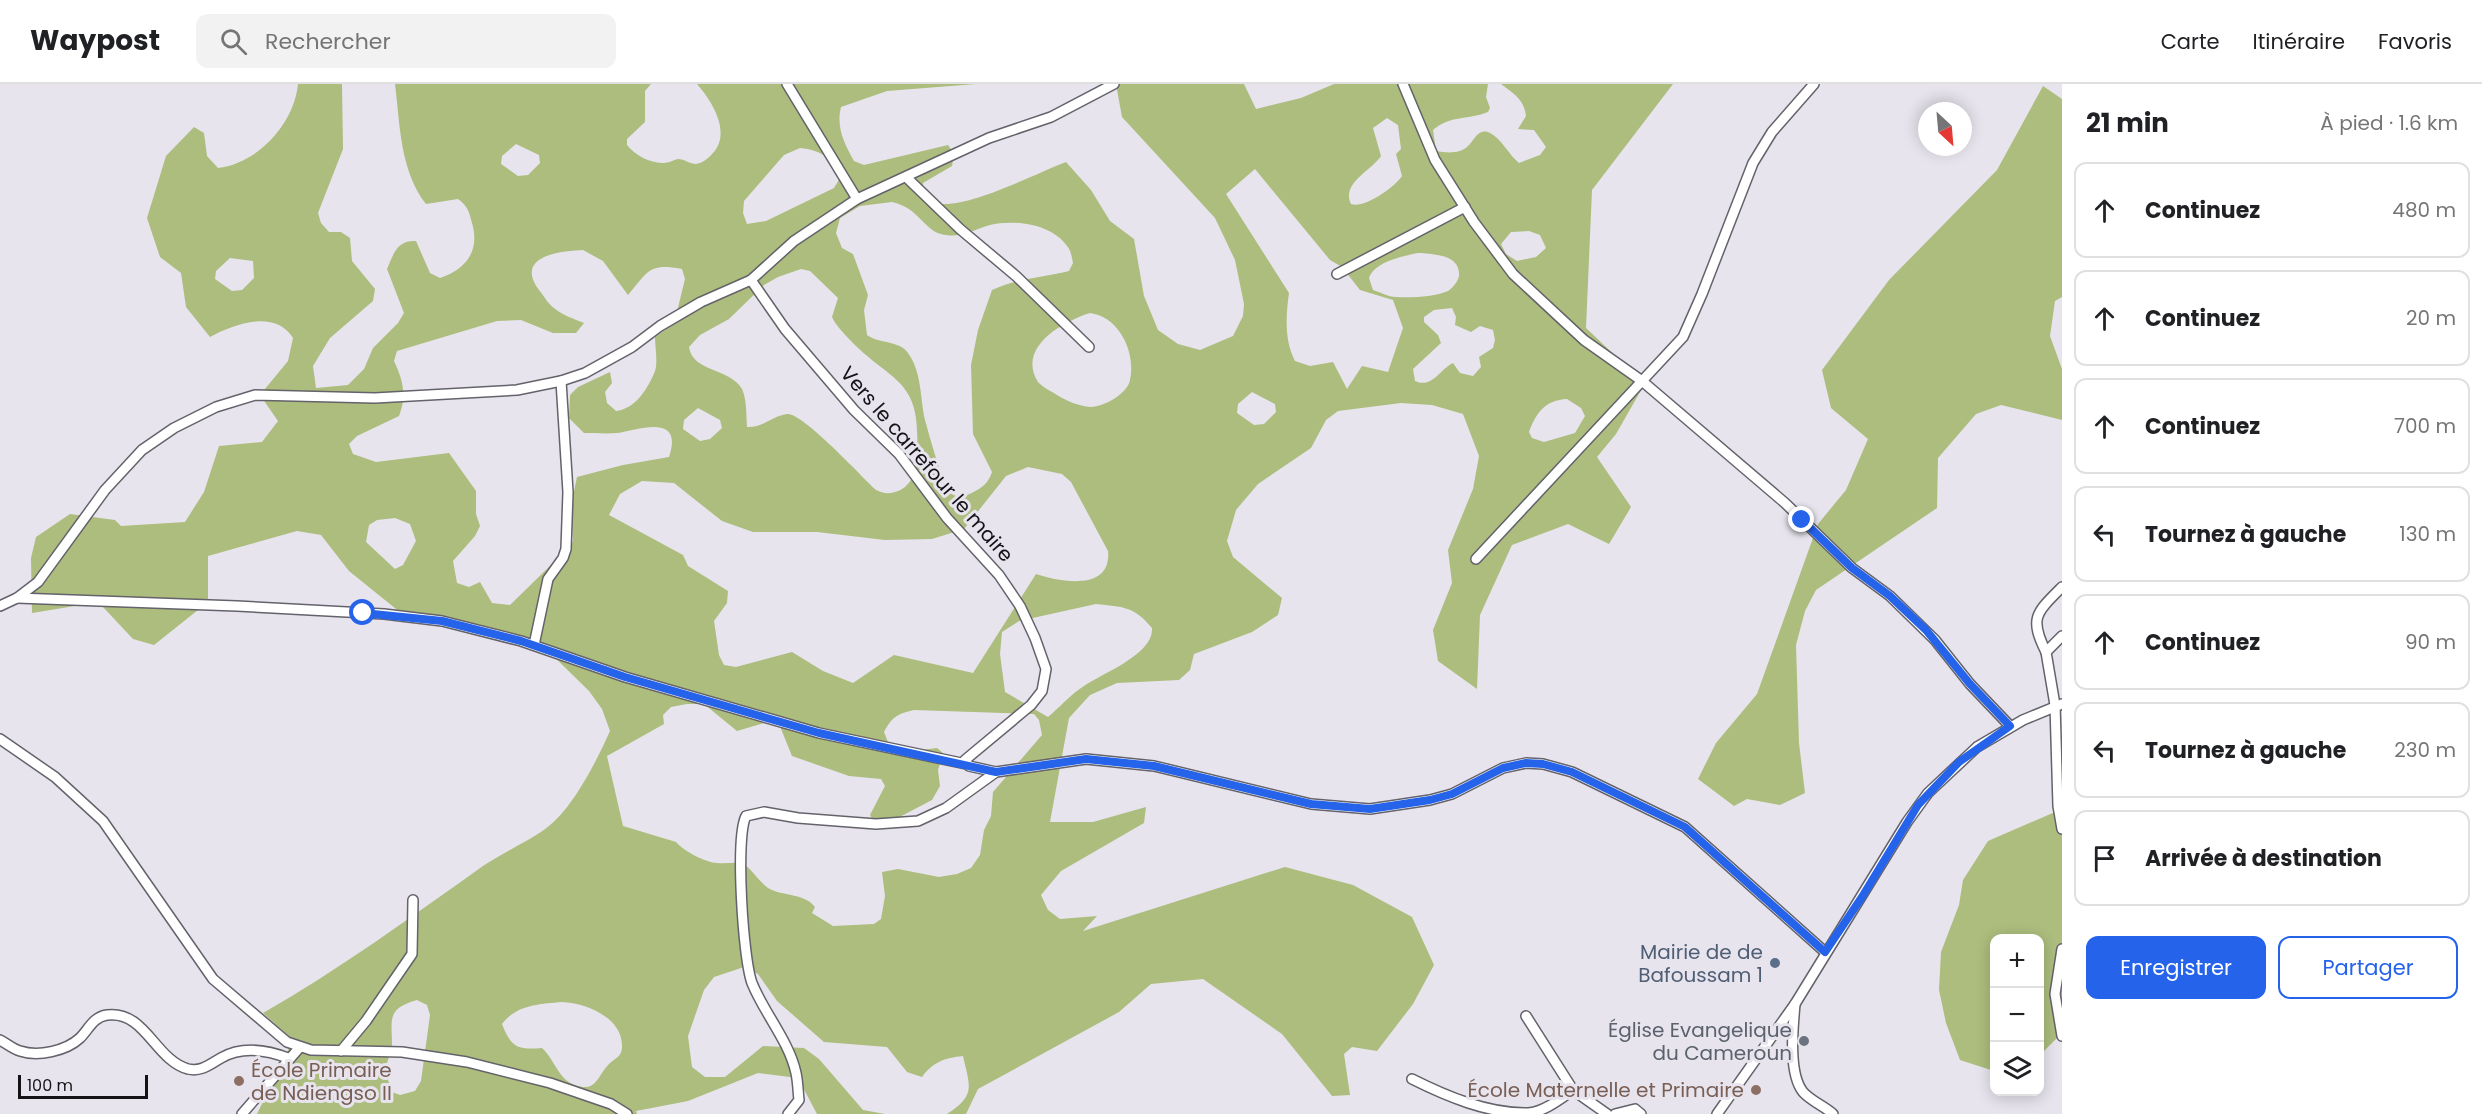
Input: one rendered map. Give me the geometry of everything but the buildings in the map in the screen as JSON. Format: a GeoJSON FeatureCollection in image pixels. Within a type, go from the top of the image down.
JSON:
{"type":"FeatureCollection","features":[{"type":"Feature","properties":{"kind":"street"},"geometry":{"type":"LineString","coordinates":[[787,84],[857,199]]}},
{"type":"Feature","properties":{"kind":"street"},"geometry":{"type":"LineString","coordinates":[[0,606],[17,598],[49,570],[105,490],[142,450],[174,428],[216,407],[255,395],[375,398],[517,390],[561,381],[602,365],[701,302],[751,280],[794,241],[857,199],[989,138],[1051,117],[1114,84]]}},
{"type":"Feature","properties":{"kind":"street"},"geometry":{"type":"LineString","coordinates":[[1403,84],[1435,160],[1513,274],[1584,340],[1642,381],[1785,503],[1852,568],[1890,596],[1926,630],[1970,684],[2010,726]]}},
{"type":"Feature","properties":{"kind":"street"},"geometry":{"type":"LineString","coordinates":[[1476,559],[1688,329],[1753,163],[1772,132],[1814,84]]}},
{"type":"Feature","properties":{"kind":"street"},"geometry":{"type":"LineString","coordinates":[[906,177],[960,229],[1016,276],[1089,347]]}},
{"type":"Feature","properties":{"kind":"street"},"geometry":{"type":"LineString","coordinates":[[1337,274],[1465,207]]}},
{"type":"Feature","properties":{"kind":"street","name":"Vers le carrefour le maire"},"geometry":{"type":"LineString","coordinates":[[751,280],[785,329],[854,410],[893,447],[947,518],[999,574],[1020,606],[1035,638],[1046,669],[1042,691],[1031,705],[967,756],[966,764]]}},
{"type":"Feature","properties":{"kind":"street"},"geometry":{"type":"LineString","coordinates":[[534,645],[548,579],[563,558],[566,549],[567,492],[561,381]]}},
{"type":"Feature","properties":{"kind":"street"},"geometry":{"type":"LineString","coordinates":[[2062,587],[2039,614],[2035,623],[2036,633],[2046,652],[2058,705],[2058,806],[2062,829]]}},
{"type":"Feature","properties":{"kind":"street"},"geometry":{"type":"LineString","coordinates":[[17,598],[384,614],[442,621],[534,645],[625,677],[819,733],[996,772],[1086,759],[1154,766],[1311,804],[1370,809],[1430,800],[1452,794],[1503,768],[1526,763],[1543,764],[1572,772],[1685,827],[1825,952]]}},
{"type":"Feature","properties":{"kind":"street"},"geometry":{"type":"LineString","coordinates":[[2046,652],[2062,636]]}},
{"type":"Feature","properties":{"kind":"street"},"geometry":{"type":"LineString","coordinates":[[1717,1114],[1795,1004],[1825,952],[1862,897],[1918,805],[1959,762],[2010,726],[2058,705]]}},
{"type":"Feature","properties":{"kind":"street"},"geometry":{"type":"LineString","coordinates":[[0,739],[55,777],[96,814],[150,885],[213,979],[277,1034],[300,1047],[402,1052],[466,1062],[550,1083],[611,1104],[627,1114]]}},
{"type":"Feature","properties":{"kind":"street"},"geometry":{"type":"LineString","coordinates":[[788,1114],[799,1100],[796,1072],[751,980],[742,906],[741,824],[746,816],[764,812],[798,818],[876,824],[918,821],[946,808],[996,772]]}},
{"type":"Feature","properties":{"kind":"street"},"geometry":{"type":"LineString","coordinates":[[341,1050],[366,1021],[412,954],[413,900]]}},
{"type":"Feature","properties":{"kind":"street"},"geometry":{"type":"LineString","coordinates":[[2062,949],[2055,994],[2062,1036]]}},
{"type":"Feature","properties":{"kind":"street"},"geometry":{"type":"LineString","coordinates":[[1795,1004],[1792,1046],[1795,1070],[1802,1091],[1833,1114]]}},
{"type":"Feature","properties":{"kind":"street"},"geometry":{"type":"LineString","coordinates":[[0,1040],[19,1051],[48,1052],[79,1039],[91,1023],[106,1015],[125,1016],[138,1025],[170,1060],[188,1069],[211,1066],[222,1058],[252,1050],[273,1052],[288,1058]]}},
{"type":"Feature","properties":{"kind":"street"},"geometry":{"type":"LineString","coordinates":[[1526,1016],[1573,1090],[1607,1114]]}},
{"type":"Feature","properties":{"kind":"street"},"geometry":{"type":"LineString","coordinates":[[242,1114],[288,1058],[300,1047]]}},
{"type":"Feature","properties":{"kind":"street"},"geometry":{"type":"LineString","coordinates":[[1412,1079],[1449,1098],[1500,1111],[1529,1113],[1552,1105],[1573,1090]]}},
{"type":"Feature","properties":{"kind":"street"},"geometry":{"type":"LineString","coordinates":[[1615,1114],[1635,1109],[1641,1114]]}},
{"type":"Feature","properties":{"kind":"green space"},"geometry":{"type":"Polygon","coordinates":[[[298,84],[342,84],[343,149],[318,213],[321,223],[329,232],[341,232],[350,238],[352,261],[375,289],[373,301],[330,338],[313,366],[316,388],[348,385],[364,369],[373,348],[398,323],[404,313],[387,269],[400,245],[416,241],[430,273],[440,278],[464,264],[473,250],[474,233],[469,212],[464,204],[458,199],[426,204],[417,191],[406,162],[395,84],[651,84],[645,91],[645,122],[627,139],[627,145],[639,156],[654,162],[666,163],[678,159],[696,164],[710,156],[718,146],[720,137],[718,118],[709,100],[697,84],[976,84],[887,91],[841,107],[840,128],[854,161],[864,165],[948,145],[954,154],[952,166],[923,183],[923,194],[943,204],[971,200],[1066,162],[1091,190],[1110,221],[1134,239],[1144,296],[1158,330],[1178,344],[1200,350],[1233,336],[1243,316],[1244,304],[1235,260],[1215,218],[1122,117],[1116,84],[1244,84],[1256,109],[1301,98],[1334,84],[1488,84],[1486,97],[1490,108],[1488,112],[1439,125],[1433,130],[1436,151],[1457,152],[1468,146],[1479,133],[1486,132],[1498,139],[1519,163],[1540,155],[1546,147],[1534,130],[1518,129],[1526,116],[1525,110],[1518,97],[1501,84],[1673,84],[1592,190],[1586,328],[1624,364],[1648,378],[1616,434],[1597,457],[1631,507],[1609,544],[1568,524],[1512,545],[1480,615],[1477,689],[1438,661],[1433,630],[1452,583],[1448,550],[1473,489],[1479,456],[1463,414],[1432,405],[1401,403],[1338,411],[1326,420],[1311,448],[1258,484],[1236,510],[1227,541],[1233,557],[1282,598],[1278,615],[1252,632],[1194,654],[1190,670],[1179,680],[1117,683],[1090,695],[1069,718],[1050,822],[1093,822],[1146,807],[1144,823],[1061,871],[1041,895],[1048,910],[1060,919],[1097,916],[1083,931],[1285,867],[1353,885],[1412,917],[1434,965],[1413,1004],[1377,1051],[1352,1047],[1344,1054],[1350,1095],[1332,1096],[1282,1034],[1203,979],[1151,984],[1119,1012],[978,1089],[966,1114],[947,1114],[963,1101],[969,1089],[963,1056],[940,1062],[922,1077],[907,1072],[887,1047],[824,1042],[777,1001],[758,974],[744,967],[714,977],[704,990],[688,1036],[692,1067],[705,1077],[725,1077],[763,1046],[804,1048],[819,1059],[863,1110],[885,1114],[817,1114],[798,1078],[758,1073],[688,1101],[636,1111],[637,1114],[257,1114],[293,1040],[263,1013],[347,961],[491,861],[549,826],[576,795],[592,769],[610,731],[602,709],[589,691],[539,642],[401,613],[349,571],[321,535],[297,531],[208,556],[208,602],[154,645],[133,639],[103,607],[81,605],[32,613],[31,558],[36,537],[70,514],[115,520],[121,526],[185,522],[204,492],[219,446],[262,442],[278,421],[260,395],[288,361],[293,338],[285,329],[265,322],[242,324],[210,337],[186,307],[181,273],[160,257],[147,218],[166,156],[194,127],[204,133],[207,156],[218,168],[233,165],[260,150],[272,139],[281,127],[295,99],[298,84]],[[1387,118],[1373,128],[1381,156],[1353,184],[1349,197],[1351,204],[1357,205],[1379,196],[1402,176],[1396,154],[1401,149],[1398,125],[1387,118]],[[516,144],[502,156],[501,164],[518,176],[528,175],[540,163],[539,155],[516,144]],[[800,148],[784,155],[744,201],[743,213],[747,224],[766,221],[834,188],[840,178],[825,156],[800,148]],[[1255,169],[1226,194],[1289,293],[1287,336],[1295,361],[1310,366],[1333,362],[1347,389],[1362,366],[1388,372],[1403,328],[1393,300],[1360,290],[1342,267],[1330,260],[1255,169]],[[892,202],[860,206],[840,218],[836,233],[842,248],[853,254],[868,295],[864,310],[867,335],[899,346],[913,360],[925,420],[946,491],[960,498],[975,491],[987,482],[992,472],[973,434],[971,365],[978,330],[992,290],[1020,281],[1069,271],[1073,263],[1069,250],[1052,233],[1021,223],[1000,223],[960,235],[941,234],[930,228],[909,209],[892,202]],[[1529,231],[1511,232],[1501,244],[1506,254],[1517,261],[1536,257],[1546,248],[1540,235],[1529,231]],[[583,250],[552,254],[536,263],[532,270],[533,279],[552,306],[564,315],[584,323],[576,333],[553,333],[521,320],[497,321],[397,351],[394,361],[402,381],[403,395],[399,416],[357,436],[349,444],[353,454],[376,462],[449,453],[476,491],[476,514],[480,526],[475,536],[453,561],[457,583],[469,587],[480,582],[492,603],[510,605],[552,564],[570,551],[573,540],[571,506],[577,477],[623,465],[669,457],[672,443],[670,434],[665,429],[656,427],[617,433],[584,433],[569,418],[570,395],[578,387],[610,372],[612,383],[605,392],[607,403],[616,411],[629,406],[640,397],[649,385],[656,367],[655,337],[674,324],[685,279],[682,269],[656,268],[645,275],[628,295],[603,261],[583,250]],[[1418,253],[1390,261],[1372,272],[1369,278],[1373,290],[1390,296],[1415,297],[1443,293],[1452,288],[1459,276],[1458,269],[1451,259],[1438,255],[1418,253]],[[230,258],[216,271],[215,279],[232,291],[242,290],[254,278],[253,261],[230,258]],[[801,269],[764,285],[729,319],[700,335],[689,347],[692,355],[704,366],[729,377],[742,389],[746,403],[747,427],[758,426],[782,415],[795,416],[818,433],[876,490],[891,493],[905,487],[912,479],[916,464],[917,425],[914,408],[908,394],[890,374],[864,353],[838,326],[832,317],[838,298],[810,271],[801,269]],[[1452,308],[1434,310],[1424,317],[1424,322],[1438,335],[1441,343],[1413,369],[1415,381],[1421,383],[1431,380],[1453,363],[1460,373],[1473,376],[1481,367],[1479,357],[1493,348],[1495,340],[1493,330],[1480,326],[1471,332],[1455,325],[1456,317],[1452,308]],[[1090,313],[1068,322],[1046,337],[1033,358],[1033,369],[1038,382],[1044,387],[1073,403],[1091,407],[1102,405],[1125,390],[1130,380],[1131,370],[1128,348],[1110,321],[1090,313]],[[1252,392],[1238,404],[1237,413],[1254,425],[1264,424],[1276,412],[1275,404],[1252,392]],[[1567,399],[1553,402],[1542,409],[1529,432],[1532,438],[1544,442],[1575,433],[1585,416],[1581,408],[1567,399]],[[698,408],[684,420],[683,429],[700,441],[710,439],[722,428],[720,420],[698,408]],[[1028,467],[1006,476],[964,529],[932,539],[885,540],[817,532],[753,532],[722,521],[674,483],[642,481],[620,494],[609,515],[683,555],[688,566],[728,591],[727,603],[714,621],[719,655],[724,665],[736,667],[792,652],[823,671],[853,683],[894,655],[973,673],[1036,574],[1058,580],[1082,581],[1102,573],[1107,564],[1108,551],[1071,482],[1062,474],[1028,467]],[[395,518],[377,520],[369,525],[366,542],[395,569],[403,565],[416,541],[410,524],[395,518]],[[1096,604],[1019,621],[1002,632],[1000,654],[1005,692],[1048,717],[1079,689],[1136,654],[1145,646],[1152,628],[1139,615],[1127,609],[1096,604]],[[704,704],[671,707],[663,715],[664,724],[607,756],[623,826],[676,842],[706,861],[741,863],[772,890],[801,897],[811,903],[815,907],[812,913],[833,926],[874,924],[881,919],[885,896],[882,872],[898,869],[939,877],[957,874],[971,868],[980,855],[984,830],[991,816],[993,792],[1042,735],[1039,720],[1034,714],[914,710],[899,715],[884,732],[890,747],[905,752],[937,748],[943,753],[938,770],[940,786],[932,800],[890,822],[874,822],[870,815],[885,786],[881,779],[849,776],[792,756],[777,719],[737,731],[704,704]],[[417,1000],[395,1011],[392,1022],[392,1049],[386,1069],[392,1092],[400,1095],[415,1091],[421,1081],[430,1015],[427,1005],[417,1000]],[[562,1002],[529,1007],[514,1013],[502,1024],[505,1032],[516,1045],[526,1048],[542,1048],[564,1078],[575,1085],[588,1087],[592,1085],[621,1053],[621,1036],[616,1027],[610,1020],[591,1009],[562,1002]]]}},
{"type":"Feature","properties":{"kind":"green space"},"geometry":{"type":"Polygon","coordinates":[[[2043,86],[2062,99],[2062,297],[2055,301],[2050,336],[2062,369],[2062,420],[2001,405],[1976,414],[1938,458],[1937,508],[1816,590],[1805,611],[1796,645],[1799,743],[1805,793],[1780,805],[1747,799],[1734,806],[1698,779],[1716,743],[1757,694],[1818,524],[1846,490],[1868,439],[1831,408],[1822,370],[1889,280],[1997,170],[2043,86]]]}},
{"type":"Feature","properties":{"kind":"green space"},"geometry":{"type":"Polygon","coordinates":[[[2062,809],[2062,1033],[2044,1051],[2044,934],[1990,934],[1990,1070],[1960,1060],[1946,1023],[1939,990],[1941,952],[1959,905],[1963,880],[1988,841],[2062,809]]]}},
{"type":"Feature","properties":{"kind":"place","name":"Mairie de de Bafoussam 1"},"geometry":{"type":"Point","coordinates":[1775,963]}},
{"type":"Feature","properties":{"kind":"place","name":"Église Evangelique du Cameroun"},"geometry":{"type":"Point","coordinates":[1804,1041]}},
{"type":"Feature","properties":{"kind":"place","name":"École Primaire de Ndiengso II"},"geometry":{"type":"Point","coordinates":[239,1081]}},
{"type":"Feature","properties":{"kind":"place","name":"École Maternelle et Primaire"},"geometry":{"type":"Point","coordinates":[1756,1090]}},
{"type":"Feature","properties":{"kind":"route"},"geometry":{"type":"LineString","coordinates":[[363,613],[442,621],[521,641],[716,705],[819,733],[996,772],[1086,759],[1154,766],[1311,804],[1370,809],[1430,800],[1452,794],[1503,768],[1526,763],[1543,764],[1572,772],[1685,827],[1825,952],[1876,875],[1918,805],[1959,762],[1977,747],[2010,726],[1970,684],[1926,630],[1890,596],[1852,568],[1802,520]]}}]}
